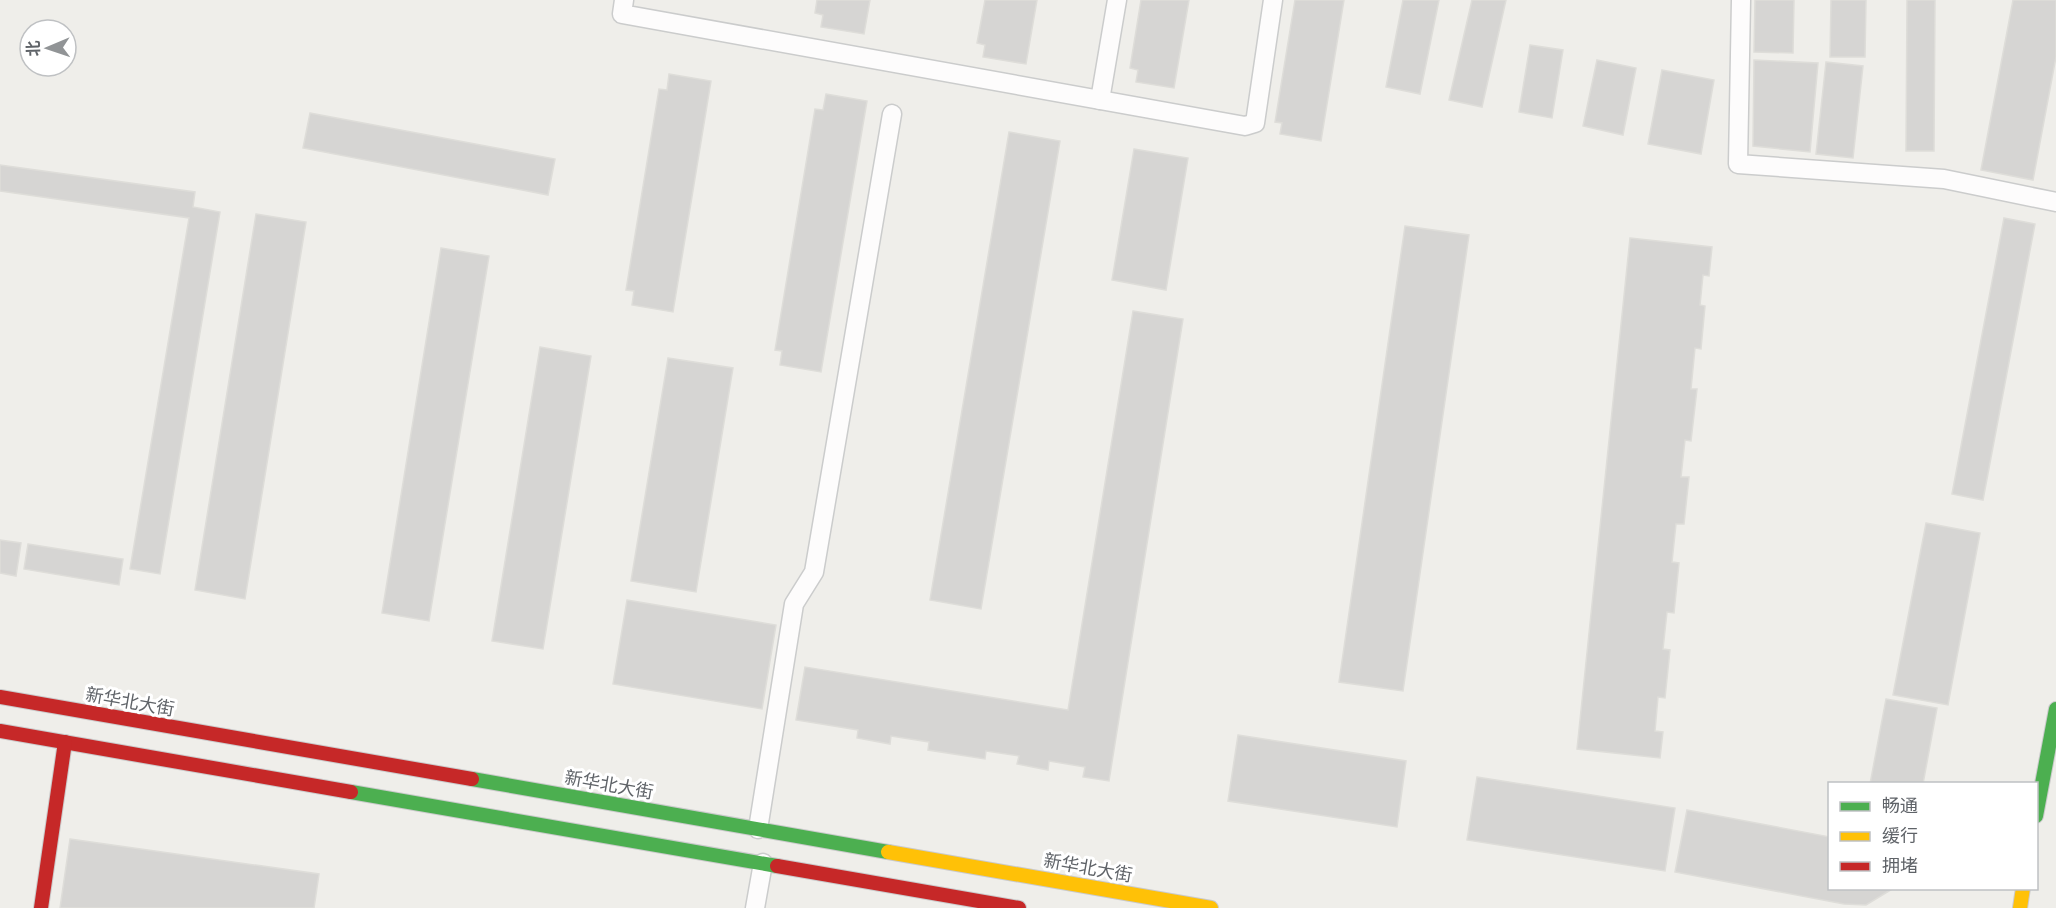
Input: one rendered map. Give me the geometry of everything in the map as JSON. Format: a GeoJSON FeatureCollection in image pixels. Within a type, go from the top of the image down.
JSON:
{"type":"FeatureCollection","features":[{"type":"Feature","properties":{"kind":"main road","name":"新华北大街"},"geometry":{"type":"LineString","coordinates":[[0,697],[1211,908]]}},
{"type":"Feature","properties":{"kind":"main road"},"geometry":{"type":"LineString","coordinates":[[2038,810],[2056,709]]}},
{"type":"Feature","properties":{"kind":"main road"},"geometry":{"type":"LineString","coordinates":[[0,731],[1019,908]]}},
{"type":"Feature","properties":{"kind":"main road"},"geometry":{"type":"LineString","coordinates":[[41,908],[65,742]]}},
{"type":"Feature","properties":{"kind":"main road"},"geometry":{"type":"LineString","coordinates":[[2020,908],[2023,890]]}},
{"type":"Feature","properties":{"kind":"lane"},"geometry":{"type":"LineString","coordinates":[[624,0],[622,14],[1245,126],[1255,123],[1273,0]]}},
{"type":"Feature","properties":{"kind":"lane"},"geometry":{"type":"LineString","coordinates":[[1100,100],[1117,0]]}},
{"type":"Feature","properties":{"kind":"lane"},"geometry":{"type":"LineString","coordinates":[[1741,0],[1738,164],[1944,179],[2056,202]]}},
{"type":"Feature","properties":{"kind":"lane"},"geometry":{"type":"LineString","coordinates":[[758,829],[794,604],[814,572],[892,114]]}},
{"type":"Feature","properties":{"kind":"lane"},"geometry":{"type":"LineString","coordinates":[[755,908],[763,863]]}},
{"type":"Feature","properties":{"kind":"building"},"geometry":{"type":"Polygon","coordinates":[[[817,0],[870,0],[864,34],[821,27],[823,15],[815,13],[817,0]]]}},
{"type":"Feature","properties":{"kind":"building"},"geometry":{"type":"Polygon","coordinates":[[[985,0],[1037,0],[1026,64],[983,57],[985,45],[977,43],[985,0]]]}},
{"type":"Feature","properties":{"kind":"building"},"geometry":{"type":"Polygon","coordinates":[[[1141,0],[1189,0],[1174,88],[1136,82],[1138,70],[1130,68],[1141,0]]]}},
{"type":"Feature","properties":{"kind":"building"},"geometry":{"type":"Polygon","coordinates":[[[1295,0],[1344,0],[1321,141],[1280,134],[1282,123],[1275,122],[1295,0]]]}},
{"type":"Feature","properties":{"kind":"building"},"geometry":{"type":"Polygon","coordinates":[[[1403,0],[1439,0],[1420,94],[1386,87],[1403,0]]]}},
{"type":"Feature","properties":{"kind":"building"},"geometry":{"type":"Polygon","coordinates":[[[1472,0],[1506,0],[1482,107],[1449,100],[1472,0]]]}},
{"type":"Feature","properties":{"kind":"building"},"geometry":{"type":"Polygon","coordinates":[[[1755,0],[1794,0],[1793,53],[1754,52],[1755,0]]]}},
{"type":"Feature","properties":{"kind":"building"},"geometry":{"type":"Polygon","coordinates":[[[1831,0],[1866,0],[1865,57],[1830,57],[1831,0]]]}},
{"type":"Feature","properties":{"kind":"building"},"geometry":{"type":"Polygon","coordinates":[[[1907,0],[1935,0],[1934,151],[1906,151],[1907,0]]]}},
{"type":"Feature","properties":{"kind":"building"},"geometry":{"type":"Polygon","coordinates":[[[2013,0],[2056,0],[2056,57],[2033,180],[1981,170],[2013,0]]]}},
{"type":"Feature","properties":{"kind":"building"},"geometry":{"type":"Polygon","coordinates":[[[1530,45],[1563,50],[1552,118],[1519,112],[1530,45]]]}},
{"type":"Feature","properties":{"kind":"building"},"geometry":{"type":"Polygon","coordinates":[[[1597,60],[1636,68],[1623,135],[1583,126],[1597,60]]]}},
{"type":"Feature","properties":{"kind":"building"},"geometry":{"type":"Polygon","coordinates":[[[1754,60],[1818,63],[1810,152],[1753,146],[1754,60]]]}},
{"type":"Feature","properties":{"kind":"building"},"geometry":{"type":"Polygon","coordinates":[[[1826,62],[1863,66],[1853,158],[1816,154],[1826,62]]]}},
{"type":"Feature","properties":{"kind":"building"},"geometry":{"type":"Polygon","coordinates":[[[1662,70],[1714,80],[1701,154],[1648,144],[1662,70]]]}},
{"type":"Feature","properties":{"kind":"building"},"geometry":{"type":"Polygon","coordinates":[[[669,74],[711,81],[673,312],[632,305],[634,291],[626,290],[659,89],[667,90],[669,74]]]}},
{"type":"Feature","properties":{"kind":"building"},"geometry":{"type":"Polygon","coordinates":[[[826,94],[867,101],[821,372],[780,365],[782,351],[775,350],[815,109],[823,110],[826,94]]]}},
{"type":"Feature","properties":{"kind":"building"},"geometry":{"type":"Polygon","coordinates":[[[310,113],[555,159],[548,195],[303,148],[310,113]]]}},
{"type":"Feature","properties":{"kind":"building"},"geometry":{"type":"Polygon","coordinates":[[[1009,132],[1060,141],[981,609],[930,600],[1009,132]]]}},
{"type":"Feature","properties":{"kind":"building"},"geometry":{"type":"Polygon","coordinates":[[[1134,149],[1188,158],[1166,290],[1112,280],[1134,149]]]}},
{"type":"Feature","properties":{"kind":"building"},"geometry":{"type":"Polygon","coordinates":[[[0,165],[195,192],[193,207],[220,212],[160,574],[130,569],[189,218],[0,191],[0,165]]]}},
{"type":"Feature","properties":{"kind":"building"},"geometry":{"type":"Polygon","coordinates":[[[256,214],[306,222],[245,599],[195,590],[256,214]]]}},
{"type":"Feature","properties":{"kind":"building"},"geometry":{"type":"Polygon","coordinates":[[[2004,218],[2035,224],[1983,500],[1952,494],[2004,218]]]}},
{"type":"Feature","properties":{"kind":"building"},"geometry":{"type":"Polygon","coordinates":[[[1405,226],[1469,235],[1403,691],[1339,682],[1405,226]]]}},
{"type":"Feature","properties":{"kind":"building"},"geometry":{"type":"Polygon","coordinates":[[[1630,238],[1712,247],[1709,276],[1703,275],[1700,305],[1705,306],[1701,349],[1695,348],[1691,389],[1697,389],[1691,441],[1685,440],[1681,477],[1689,477],[1684,524],[1676,524],[1672,562],[1679,563],[1674,613],[1667,612],[1663,649],[1670,650],[1665,698],[1658,697],[1655,731],[1663,732],[1660,758],[1577,749],[1630,238]]]}},
{"type":"Feature","properties":{"kind":"building"},"geometry":{"type":"Polygon","coordinates":[[[441,248],[489,256],[429,621],[382,613],[441,248]]]}},
{"type":"Feature","properties":{"kind":"building"},"geometry":{"type":"Polygon","coordinates":[[[1133,311],[1183,319],[1109,781],[1083,777],[1085,767],[1049,761],[1048,770],[1017,764],[1019,756],[986,751],[985,759],[928,750],[929,742],[891,736],[890,744],[857,738],[858,730],[796,720],[805,667],[1068,710],[1133,311]]]}},
{"type":"Feature","properties":{"kind":"building"},"geometry":{"type":"Polygon","coordinates":[[[540,347],[591,356],[543,649],[492,641],[540,347]]]}},
{"type":"Feature","properties":{"kind":"building"},"geometry":{"type":"Polygon","coordinates":[[[668,358],[733,368],[696,592],[631,581],[668,358]]]}},
{"type":"Feature","properties":{"kind":"building"},"geometry":{"type":"Polygon","coordinates":[[[1926,523],[1980,533],[1948,705],[1893,695],[1926,523]]]}},
{"type":"Feature","properties":{"kind":"building"},"geometry":{"type":"Polygon","coordinates":[[[0,540],[21,543],[16,576],[0,573],[0,540]]]}},
{"type":"Feature","properties":{"kind":"building"},"geometry":{"type":"Polygon","coordinates":[[[28,544],[123,559],[119,585],[24,569],[28,544]]]}},
{"type":"Feature","properties":{"kind":"building"},"geometry":{"type":"Polygon","coordinates":[[[627,600],[776,625],[762,709],[613,684],[627,600]]]}},
{"type":"Feature","properties":{"kind":"building"},"geometry":{"type":"Polygon","coordinates":[[[1886,699],[1937,708],[1923,782],[1870,782],[1886,699]]]}},
{"type":"Feature","properties":{"kind":"building"},"geometry":{"type":"Polygon","coordinates":[[[1238,735],[1406,761],[1397,827],[1228,801],[1238,735]]]}},
{"type":"Feature","properties":{"kind":"building"},"geometry":{"type":"Polygon","coordinates":[[[1477,777],[1675,808],[1665,871],[1467,840],[1477,777]]]}},
{"type":"Feature","properties":{"kind":"building"},"geometry":{"type":"Polygon","coordinates":[[[1687,810],[1828,837],[1828,890],[1891,890],[1866,905],[1844,904],[1675,872],[1687,810]]]}},
{"type":"Feature","properties":{"kind":"building"},"geometry":{"type":"Polygon","coordinates":[[[70,839],[319,874],[314,908],[60,908],[70,839]]]}},
{"type":"Feature","properties":{"kind":"traffic: fast"},"geometry":{"type":"LineString","coordinates":[[2038,805],[2056,709]]}},
{"type":"Feature","properties":{"kind":"traffic: fast"},"geometry":{"type":"LineString","coordinates":[[472,779],[888,852]]}},
{"type":"Feature","properties":{"kind":"traffic: fast"},"geometry":{"type":"LineString","coordinates":[[351,792],[777,866]]}},
{"type":"Feature","properties":{"kind":"traffic: slow"},"geometry":{"type":"LineString","coordinates":[[888,852],[1211,908]]}},
{"type":"Feature","properties":{"kind":"traffic: slow"},"geometry":{"type":"LineString","coordinates":[[2020,908],[2023,890]]}},
{"type":"Feature","properties":{"kind":"traffic: jam"},"geometry":{"type":"LineString","coordinates":[[0,697],[472,779]]}},
{"type":"Feature","properties":{"kind":"traffic: jam"},"geometry":{"type":"LineString","coordinates":[[0,731],[351,792]]}},
{"type":"Feature","properties":{"kind":"traffic: jam"},"geometry":{"type":"LineString","coordinates":[[41,908],[65,742]]}},
{"type":"Feature","properties":{"kind":"traffic: jam"},"geometry":{"type":"LineString","coordinates":[[777,866],[1019,908]]}}]}
